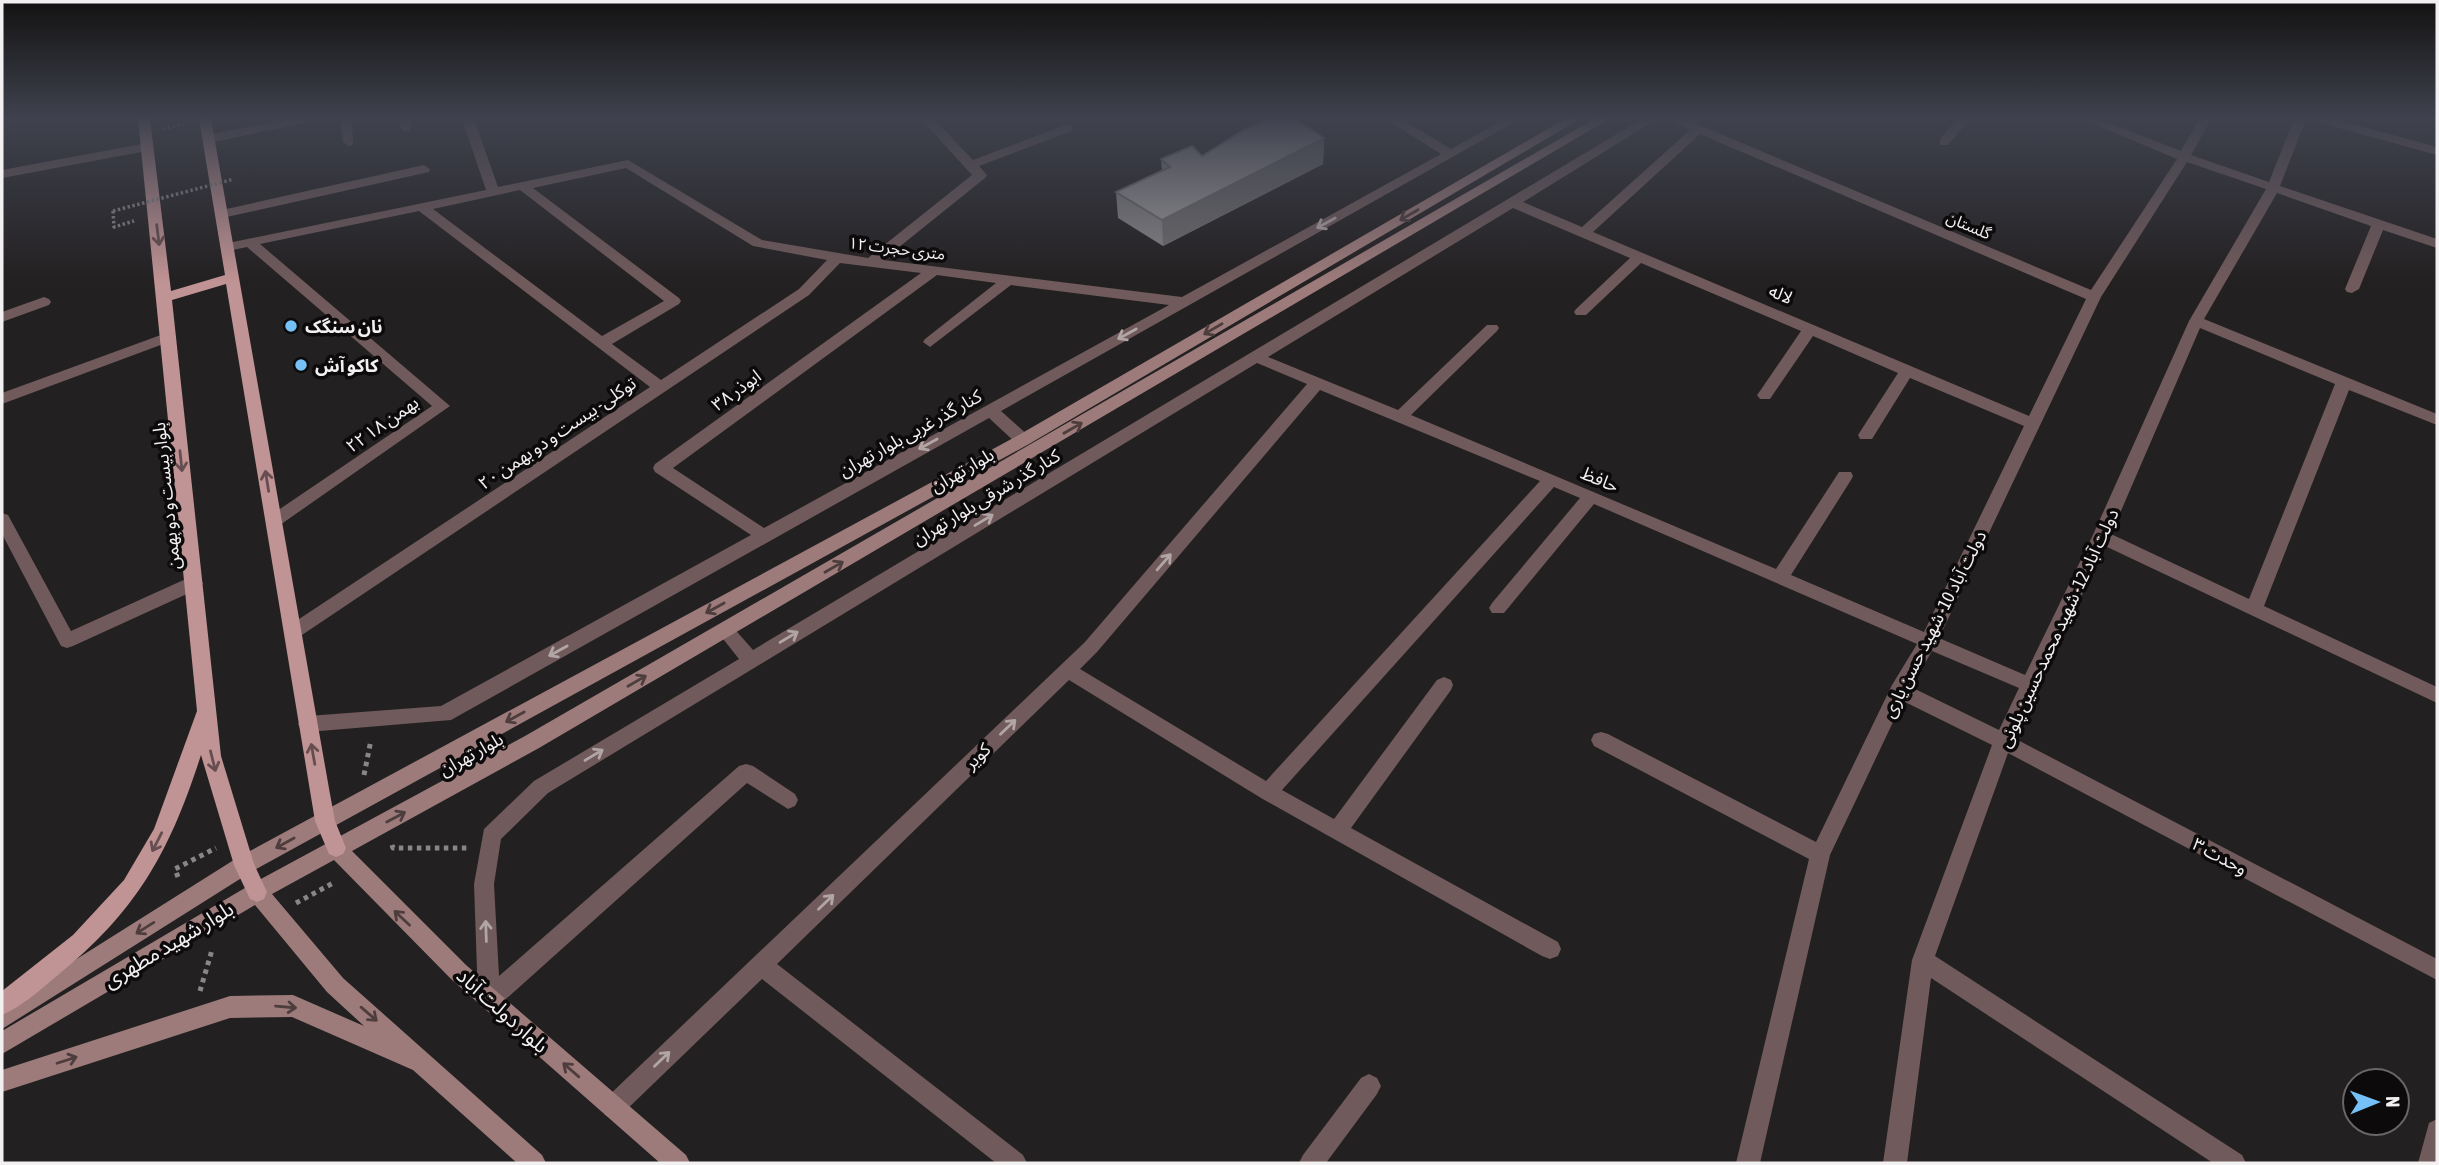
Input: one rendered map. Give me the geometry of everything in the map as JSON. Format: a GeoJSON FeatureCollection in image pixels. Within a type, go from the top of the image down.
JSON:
{"type":"FeatureCollection","features":[{"type":"Feature","properties":{"kind":"main road","name":"بلوار بیست و دو بهمن"},"geometry":{"type":"LineString","coordinates":[[151,173],[211,757],[244,865],[257,892]]}},
{"type":"Feature","properties":{"kind":"main road"},"geometry":{"type":"LineString","coordinates":[[214,173],[325,821],[336,848]]}},
{"type":"Feature","properties":{"kind":"main road","name":"بلوار تهران"},"geometry":{"type":"LineString","coordinates":[[325,821],[1023,440],[1481,173]]}},
{"type":"Feature","properties":{"kind":"main road","name":"بلوار تهران"},"geometry":{"type":"LineString","coordinates":[[336,848],[532,742],[1510,173]]}},
{"type":"Feature","properties":{"kind":"main road"},"geometry":{"type":"LineString","coordinates":[[165,298],[233,277]]}},
{"type":"Feature","properties":{"kind":"main road"},"geometry":{"type":"LineString","coordinates":[[2,1004],[43,975],[111,911],[144,867],[165,827],[206,710]]}},
{"type":"Feature","properties":{"kind":"main road","name":"بلوار شهید مطهری"},"geometry":{"type":"LineString","coordinates":[[2,1018],[244,865],[325,821]]}},
{"type":"Feature","properties":{"kind":"main road","name":"بلوار شهید مطهری"},"geometry":{"type":"LineString","coordinates":[[2,1043],[336,848]]}},
{"type":"Feature","properties":{"kind":"main road","name":"بلوار دولت آباد"},"geometry":{"type":"LineString","coordinates":[[336,848],[374,892],[489,999],[678,1163]]}},
{"type":"Feature","properties":{"kind":"main road"},"geometry":{"type":"LineString","coordinates":[[257,892],[335,985],[534,1163]]}},
{"type":"Feature","properties":{"kind":"main road"},"geometry":{"type":"LineString","coordinates":[[2,1081],[230,1007],[293,1006],[426,1064]]}},
{"type":"Feature","properties":{"kind":"street"},"geometry":{"type":"LineString","coordinates":[[222,214],[404,173]]}},
{"type":"Feature","properties":{"kind":"street"},"geometry":{"type":"LineString","coordinates":[[487,173],[493,192]]}},
{"type":"Feature","properties":{"kind":"street","name":"۱۲ متری حجرت"},"geometry":{"type":"LineString","coordinates":[[522,186],[583,173]]}},
{"type":"Feature","properties":{"kind":"street","name":"۱۲ متری حجرت"},"geometry":{"type":"LineString","coordinates":[[643,173],[758,243],[837,258],[1184,302]]}},
{"type":"Feature","properties":{"kind":"street"},"geometry":{"type":"LineString","coordinates":[[870,262],[980,175],[979,173]]}},
{"type":"Feature","properties":{"kind":"street","name":"کنار گذر غربی بلوار تهران"},"geometry":{"type":"LineString","coordinates":[[308,724],[444,714],[1415,173]]}},
{"type":"Feature","properties":{"kind":"street","name":"کنار گذر شرقی بلوار تهران"},"geometry":{"type":"LineString","coordinates":[[489,999],[484,884],[491,835],[541,787],[1562,173]]}},
{"type":"Feature","properties":{"kind":"street"},"geometry":{"type":"LineString","coordinates":[[1584,233],[1649,173]]}},
{"type":"Feature","properties":{"kind":"street","name":"گلستان"},"geometry":{"type":"LineString","coordinates":[[1805,173],[2094,297]]}},
{"type":"Feature","properties":{"kind":"street","name":"دولت آباد 10- شهید حسن یاری"},"geometry":{"type":"LineString","coordinates":[[1748,1163],[1820,855],[1899,690],[1929,641],[2094,297],[2173,173]]}},
{"type":"Feature","properties":{"kind":"street"},"geometry":{"type":"LineString","coordinates":[[2231,173],[2437,244]]}},
{"type":"Feature","properties":{"kind":"street","name":"دولت آباد 12- شهید محمدحسین پلونی"},"geometry":{"type":"LineString","coordinates":[[1895,1163],[1923,960],[2003,741],[2101,537],[2196,321],[2273,188],[2279,173]]}},
{"type":"Feature","properties":{"kind":"street"},"geometry":{"type":"LineString","coordinates":[[228,247],[522,186],[674,301],[602,343]]}},
{"type":"Feature","properties":{"kind":"street","name":"لاله"},"geometry":{"type":"LineString","coordinates":[[1513,203],[2033,424]]}},
{"type":"Feature","properties":{"kind":"street"},"geometry":{"type":"LineString","coordinates":[[422,207],[661,387]]}},
{"type":"Feature","properties":{"kind":"street"},"geometry":{"type":"LineString","coordinates":[[2353,289],[2379,224]]}},
{"type":"Feature","properties":{"kind":"street","name":"۲۲ بهمن ۱۸"},"geometry":{"type":"LineString","coordinates":[[250,243],[442,405],[274,521]]}},
{"type":"Feature","properties":{"kind":"street"},"geometry":{"type":"LineString","coordinates":[[1581,312],[1640,256]]}},
{"type":"Feature","properties":{"kind":"street","name":"توکلی- بیست و دو بهمن ۲۰"},"geometry":{"type":"LineString","coordinates":[[293,632],[804,292],[837,258]]}},
{"type":"Feature","properties":{"kind":"street","name":"۳۸ ابوذر"},"geometry":{"type":"LineString","coordinates":[[764,536],[661,468],[933,271]]}},
{"type":"Feature","properties":{"kind":"street"},"geometry":{"type":"LineString","coordinates":[[930,342],[1008,280]]}},
{"type":"Feature","properties":{"kind":"street"},"geometry":{"type":"LineString","coordinates":[[2,317],[44,302]]}},
{"type":"Feature","properties":{"kind":"street"},"geometry":{"type":"LineString","coordinates":[[2196,321],[2437,420]]}},
{"type":"Feature","properties":{"kind":"street"},"geometry":{"type":"LineString","coordinates":[[1400,417],[1492,328]]}},
{"type":"Feature","properties":{"kind":"street"},"geometry":{"type":"LineString","coordinates":[[1765,395],[1811,328]]}},
{"type":"Feature","properties":{"kind":"street"},"geometry":{"type":"LineString","coordinates":[[2,399],[169,337]]}},
{"type":"Feature","properties":{"kind":"street","name":"حافظ"},"geometry":{"type":"LineString","coordinates":[[1255,357],[1551,479],[2030,685]]}},
{"type":"Feature","properties":{"kind":"street"},"geometry":{"type":"LineString","coordinates":[[1866,435],[1908,369]]}},
{"type":"Feature","properties":{"kind":"street"},"geometry":{"type":"LineString","coordinates":[[2254,609],[2344,382]]}},
{"type":"Feature","properties":{"kind":"street","name":"کویر"},"geometry":{"type":"LineString","coordinates":[[613,1107],[1091,647],[1317,383]]}},
{"type":"Feature","properties":{"kind":"street"},"geometry":{"type":"LineString","coordinates":[[989,410],[1023,440]]}},
{"type":"Feature","properties":{"kind":"street"},"geometry":{"type":"LineString","coordinates":[[1780,577],[1845,476]]}},
{"type":"Feature","properties":{"kind":"street"},"geometry":{"type":"LineString","coordinates":[[1268,792],[1551,479]]}},
{"type":"Feature","properties":{"kind":"street"},"geometry":{"type":"LineString","coordinates":[[1498,608],[1591,496]]}},
{"type":"Feature","properties":{"kind":"street"},"geometry":{"type":"LineString","coordinates":[[2,519],[67,640],[194,583]]}},
{"type":"Feature","properties":{"kind":"street"},"geometry":{"type":"LineString","coordinates":[[2101,537],[2437,695]]}},
{"type":"Feature","properties":{"kind":"street"},"geometry":{"type":"LineString","coordinates":[[725,630],[751,660]]}},
{"type":"Feature","properties":{"kind":"street"},"geometry":{"type":"LineString","coordinates":[[1067,670],[1268,792],[1550,949]]}},
{"type":"Feature","properties":{"kind":"street"},"geometry":{"type":"LineString","coordinates":[[1337,831],[1444,685]]}},
{"type":"Feature","properties":{"kind":"street","name":"وحدت ۳"},"geometry":{"type":"LineString","coordinates":[[1899,690],[2003,741],[2437,970]]}},
{"type":"Feature","properties":{"kind":"street"},"geometry":{"type":"LineString","coordinates":[[1601,740],[1820,855]]}},
{"type":"Feature","properties":{"kind":"street"},"geometry":{"type":"LineString","coordinates":[[489,999],[746,772],[788,800]]}},
{"type":"Feature","properties":{"kind":"street"},"geometry":{"type":"LineString","coordinates":[[1923,960],[2234,1163]]}},
{"type":"Feature","properties":{"kind":"street"},"geometry":{"type":"LineString","coordinates":[[761,965],[1015,1163]]}},
{"type":"Feature","properties":{"kind":"street"},"geometry":{"type":"LineString","coordinates":[[1311,1163],[1369,1086]]}},
{"type":"Feature","properties":{"kind":"street"},"geometry":{"type":"LineString","coordinates":[[2430,1163],[2437,1131]]}},
{"type":"Feature","properties":{"kind":"path"},"geometry":{"type":"LineString","coordinates":[[114,227],[113,211],[234,179]]}},
{"type":"Feature","properties":{"kind":"building"},"geometry":{"type":"Polygon","coordinates":[[[1156,173],[1254,173],[1162,220],[1116,192],[1156,173]]]}},
{"type":"Feature","properties":{"kind":"place","name":"نان سنگک"},"geometry":{"type":"Point","coordinates":[291,326]}},
{"type":"Feature","properties":{"kind":"place","name":"کاکو آش"},"geometry":{"type":"Point","coordinates":[301,365]}}]}
